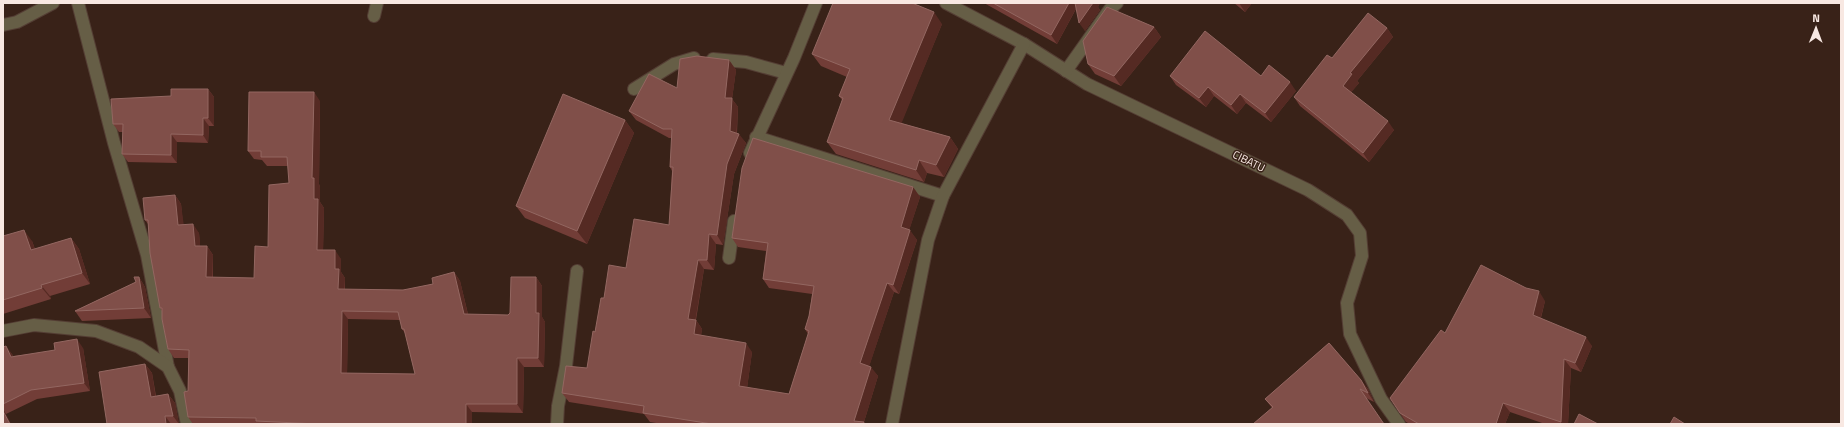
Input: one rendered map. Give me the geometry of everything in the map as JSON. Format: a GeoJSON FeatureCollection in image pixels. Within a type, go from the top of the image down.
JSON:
{"type":"FeatureCollection","features":[{"type":"Feature","properties":{"kind":"street"},"geometry":{"type":"LineString","coordinates":[[3,25],[17,22],[54,3]]}},
{"type":"Feature","properties":{"kind":"street"},"geometry":{"type":"LineString","coordinates":[[78,3],[114,144],[147,255],[168,367],[180,391],[187,424]]}},
{"type":"Feature","properties":{"kind":"street"},"geometry":{"type":"LineString","coordinates":[[374,16],[377,3]]}},
{"type":"Feature","properties":{"kind":"street"},"geometry":{"type":"LineString","coordinates":[[746,162],[816,3]]}},
{"type":"Feature","properties":{"kind":"street","name":"CIBATU"},"geometry":{"type":"LineString","coordinates":[[946,3],[1024,44],[1087,84],[1308,190],[1347,215],[1360,233],[1362,256],[1346,303],[1350,334],[1381,399],[1399,424]]}},
{"type":"Feature","properties":{"kind":"street"},"geometry":{"type":"LineString","coordinates":[[1066,71],[1110,10],[1117,3]]}},
{"type":"Feature","properties":{"kind":"street"},"geometry":{"type":"LineString","coordinates":[[892,424],[928,240],[943,196],[1024,44]]}},
{"type":"Feature","properties":{"kind":"street"},"geometry":{"type":"LineString","coordinates":[[634,90],[674,64],[692,58],[746,62],[786,73]]}},
{"type":"Feature","properties":{"kind":"street"},"geometry":{"type":"LineString","coordinates":[[756,137],[943,196]]}},
{"type":"Feature","properties":{"kind":"street"},"geometry":{"type":"LineString","coordinates":[[729,258],[735,212]]}},
{"type":"Feature","properties":{"kind":"street"},"geometry":{"type":"LineString","coordinates":[[557,424],[558,406],[566,366],[577,271]]}},
{"type":"Feature","properties":{"kind":"street"},"geometry":{"type":"LineString","coordinates":[[3,331],[34,325],[96,331],[139,346],[168,367]]}},
{"type":"Feature","properties":{"kind":"building"},"geometry":{"type":"Polygon","coordinates":[[[833,3],[912,3],[934,12],[889,120],[950,137],[936,165],[919,160],[916,170],[827,142],[843,98],[839,96],[850,69],[812,54],[833,3]]]}},
{"type":"Feature","properties":{"kind":"building"},"geometry":{"type":"Polygon","coordinates":[[[993,3],[1069,3],[1051,35],[993,3]]]}},
{"type":"Feature","properties":{"kind":"building"},"geometry":{"type":"Polygon","coordinates":[[[1075,3],[1093,3],[1079,23],[1075,3]]]}},
{"type":"Feature","properties":{"kind":"building"},"geometry":{"type":"Polygon","coordinates":[[[1107,7],[1154,27],[1114,76],[1088,64],[1083,41],[1107,7]]]}},
{"type":"Feature","properties":{"kind":"building"},"geometry":{"type":"Polygon","coordinates":[[[1368,13],[1387,28],[1350,73],[1352,74],[1343,86],[1388,121],[1363,153],[1294,97],[1327,55],[1332,58],[1368,13]]]}},
{"type":"Feature","properties":{"kind":"building"},"geometry":{"type":"Polygon","coordinates":[[[1205,31],[1261,76],[1269,65],[1290,82],[1265,113],[1240,94],[1231,105],[1208,87],[1199,98],[1170,76],[1205,31]]]}},
{"type":"Feature","properties":{"kind":"building"},"geometry":{"type":"Polygon","coordinates":[[[697,56],[729,60],[725,98],[732,98],[730,131],[739,134],[727,164],[717,235],[709,234],[707,260],[698,260],[688,319],[696,320],[694,334],[746,343],[739,386],[789,394],[809,331],[805,329],[809,316],[814,286],[763,279],[768,243],[732,238],[742,168],[753,138],[913,187],[901,227],[910,230],[893,285],[887,283],[860,363],[871,367],[854,421],[864,422],[863,424],[712,424],[643,413],[644,406],[562,393],[566,366],[587,368],[593,331],[595,332],[601,298],[604,298],[609,265],[626,268],[634,219],[669,225],[673,167],[670,167],[672,129],[663,129],[629,111],[649,74],[677,88],[680,59],[697,56]]]}},
{"type":"Feature","properties":{"kind":"building"},"geometry":{"type":"Polygon","coordinates":[[[171,89],[208,89],[208,118],[203,118],[203,135],[171,134],[171,155],[122,154],[123,124],[113,124],[111,99],[171,96],[171,89]]]}},
{"type":"Feature","properties":{"kind":"building"},"geometry":{"type":"Polygon","coordinates":[[[249,92],[314,92],[312,178],[314,178],[314,199],[318,199],[317,250],[335,250],[335,269],[339,269],[338,289],[403,290],[433,284],[432,278],[454,272],[464,314],[508,315],[510,313],[511,277],[536,277],[536,313],[539,313],[538,358],[517,358],[517,404],[466,404],[466,424],[317,424],[256,421],[256,418],[188,417],[184,392],[188,391],[189,350],[168,349],[162,319],[162,308],[160,308],[150,253],[148,220],[145,220],[143,198],[175,195],[178,225],[193,224],[195,246],[207,246],[206,277],[254,278],[255,246],[268,247],[269,185],[289,183],[287,157],[261,157],[261,151],[248,151],[249,92]],[[342,311],[341,373],[415,374],[404,329],[402,329],[398,312],[342,311]]]}},
{"type":"Feature","properties":{"kind":"building"},"geometry":{"type":"Polygon","coordinates":[[[563,94],[625,120],[577,231],[516,206],[563,94]]]}},
{"type":"Feature","properties":{"kind":"building"},"geometry":{"type":"Polygon","coordinates":[[[24,230],[31,250],[71,238],[82,273],[41,285],[42,288],[3,300],[3,236],[24,230]]]}},
{"type":"Feature","properties":{"kind":"building"},"geometry":{"type":"Polygon","coordinates":[[[1481,265],[1526,288],[1539,291],[1533,315],[1586,337],[1575,363],[1564,359],[1561,422],[1503,403],[1496,424],[1419,424],[1400,413],[1390,398],[1441,330],[1445,333],[1481,265]]]}},
{"type":"Feature","properties":{"kind":"building"},"geometry":{"type":"Polygon","coordinates":[[[134,277],[139,277],[144,308],[75,311],[136,282],[134,277]]]}},
{"type":"Feature","properties":{"kind":"building"},"geometry":{"type":"Polygon","coordinates":[[[77,339],[84,383],[31,390],[3,404],[3,347],[6,346],[11,357],[55,350],[54,343],[77,339]]]}},
{"type":"Feature","properties":{"kind":"building"},"geometry":{"type":"Polygon","coordinates":[[[1329,343],[1361,380],[1368,393],[1360,389],[1384,424],[1253,424],[1273,407],[1265,399],[1329,343]]]}},
{"type":"Feature","properties":{"kind":"building"},"geometry":{"type":"Polygon","coordinates":[[[145,364],[151,397],[168,394],[173,416],[165,416],[166,424],[107,424],[99,372],[145,364]]]}},
{"type":"Feature","properties":{"kind":"building"},"geometry":{"type":"Polygon","coordinates":[[[3,411],[10,424],[3,424],[3,411]]]}},
{"type":"Feature","properties":{"kind":"building"},"geometry":{"type":"Polygon","coordinates":[[[1579,414],[1598,424],[1574,424],[1579,414]]]}},
{"type":"Feature","properties":{"kind":"building"},"geometry":{"type":"Polygon","coordinates":[[[1674,417],[1685,424],[1670,424],[1674,417]]]}}]}
